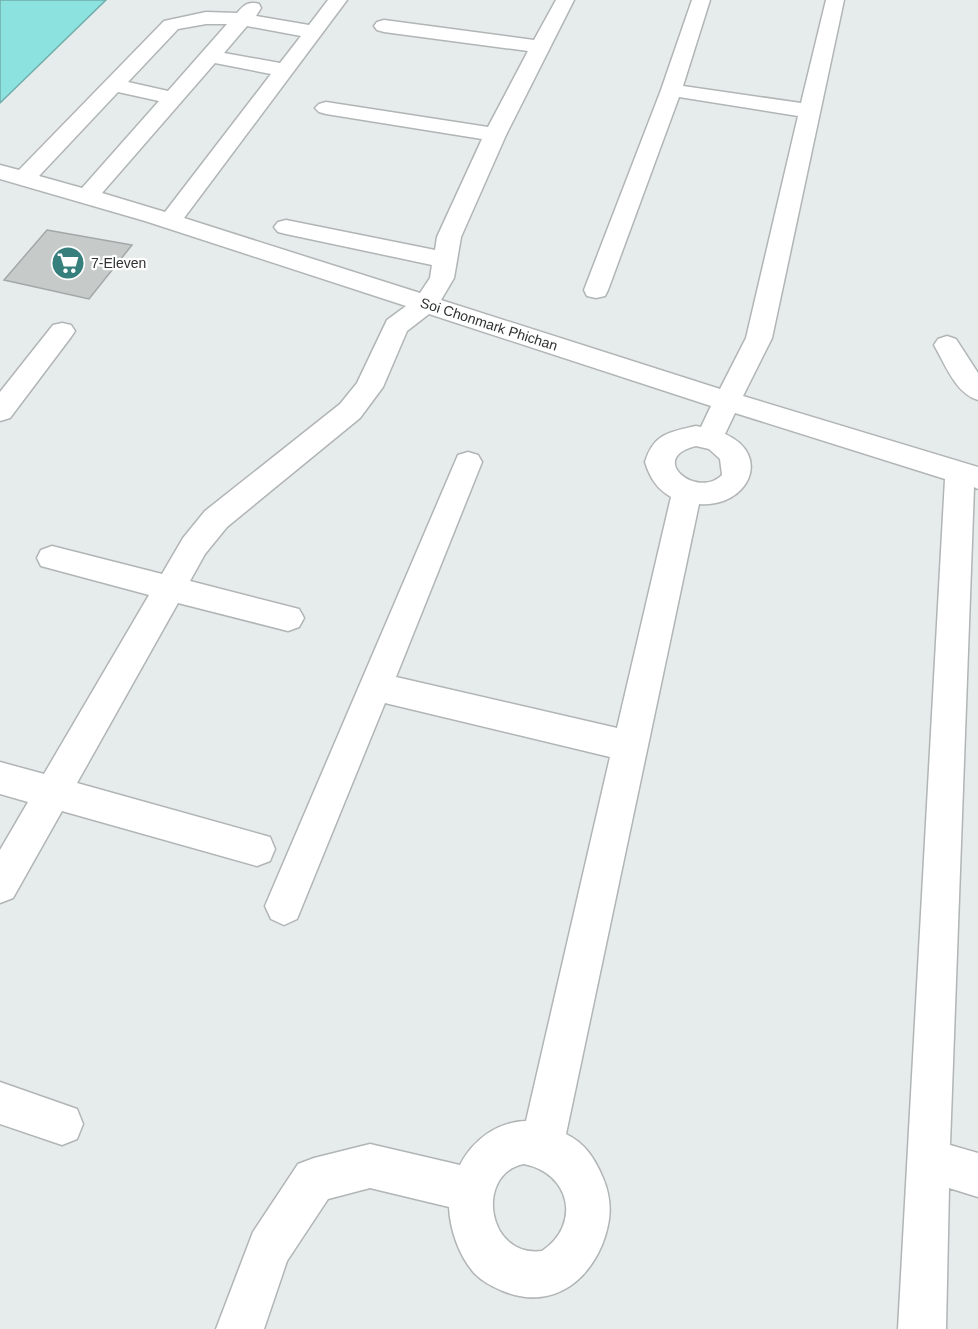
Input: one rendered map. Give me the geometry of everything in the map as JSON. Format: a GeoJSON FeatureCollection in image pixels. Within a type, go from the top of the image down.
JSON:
{"type":"FeatureCollection","features":[{"type":"Feature","properties":{"kind":"street"},"geometry":{"type":"LineString","coordinates":[[87,196],[260,0]]}},
{"type":"Feature","properties":{"kind":"street"},"geometry":{"type":"LineString","coordinates":[[169,222],[338,0]]}},
{"type":"Feature","properties":{"kind":"street"},"geometry":{"type":"LineString","coordinates":[[0,885],[194,546],[216,519],[350,411],[369,387],[396,326],[427,303],[442,278],[448,249],[495,135],[565,0]]}},
{"type":"Feature","properties":{"kind":"street"},"geometry":{"type":"LineString","coordinates":[[596,290],[671,90],[700,0]]}},
{"type":"Feature","properties":{"kind":"street"},"geometry":{"type":"LineString","coordinates":[[709,438],[759,338],[835,0]]}},
{"type":"Feature","properties":{"kind":"street"},"geometry":{"type":"LineString","coordinates":[[8,178],[115,85],[171,25],[186,20],[210,17],[313,32]]}},
{"type":"Feature","properties":{"kind":"street"},"geometry":{"type":"LineString","coordinates":[[384,26],[539,47]]}},
{"type":"Feature","properties":{"kind":"street"},"geometry":{"type":"LineString","coordinates":[[210,56],[284,70]]}},
{"type":"Feature","properties":{"kind":"street"},"geometry":{"type":"LineString","coordinates":[[115,85],[174,98]]}},
{"type":"Feature","properties":{"kind":"street"},"geometry":{"type":"LineString","coordinates":[[671,90],[810,111]]}},
{"type":"Feature","properties":{"kind":"street"},"geometry":{"type":"LineString","coordinates":[[326,108],[495,135]]}},
{"type":"Feature","properties":{"kind":"street","name":"Soi Chonmark Phichan"},"geometry":{"type":"LineString","coordinates":[[8,178],[87,196],[969,476]]}},
{"type":"Feature","properties":{"kind":"street"},"geometry":{"type":"LineString","coordinates":[[286,227],[421,256]]}},
{"type":"Feature","properties":{"kind":"street"},"geometry":{"type":"LineString","coordinates":[[396,326],[390,292],[404,270],[421,256],[448,249]]}},
{"type":"Feature","properties":{"kind":"street"},"geometry":{"type":"LineString","coordinates":[[0,411],[62,331]]}},
{"type":"Feature","properties":{"kind":"street"},"geometry":{"type":"LineString","coordinates":[[947,345],[966,377],[978,391]]}},
{"type":"Feature","properties":{"kind":"street"},"geometry":{"type":"LineString","coordinates":[[682,437],[709,438],[729,450],[738,467],[737,475],[732,483],[723,490],[700,494],[687,492],[665,478],[658,458],[663,449],[682,437]]}},
{"type":"Feature","properties":{"kind":"street"},"geometry":{"type":"LineString","coordinates":[[284,906],[468,462]]}},
{"type":"Feature","properties":{"kind":"street"},"geometry":{"type":"LineString","coordinates":[[922,1329],[928,1160],[969,476]]}},
{"type":"Feature","properties":{"kind":"street"},"geometry":{"type":"LineString","coordinates":[[542,1144],[687,492]]}},
{"type":"Feature","properties":{"kind":"street"},"geometry":{"type":"LineString","coordinates":[[52,558],[288,618]]}},
{"type":"Feature","properties":{"kind":"street"},"geometry":{"type":"LineString","coordinates":[[375,686],[631,747]]}},
{"type":"Feature","properties":{"kind":"street"},"geometry":{"type":"LineString","coordinates":[[0,778],[257,849]]}},
{"type":"Feature","properties":{"kind":"street"},"geometry":{"type":"LineString","coordinates":[[0,1103],[62,1124]]}},
{"type":"Feature","properties":{"kind":"street"},"geometry":{"type":"LineString","coordinates":[[524,1142],[542,1144],[560,1153],[574,1167],[584,1186],[589,1208],[585,1230],[576,1251],[562,1267],[543,1275],[522,1276],[503,1269],[487,1254],[475,1235],[470,1213],[472,1190],[479,1172],[491,1157],[507,1146],[524,1142]]}},
{"type":"Feature","properties":{"kind":"street"},"geometry":{"type":"LineString","coordinates":[[928,1160],[978,1175]]}},
{"type":"Feature","properties":{"kind":"street"},"geometry":{"type":"LineString","coordinates":[[240,1329],[268,1248],[314,1180],[370,1166],[472,1190]]}},
{"type":"Feature","properties":{"kind":"water"},"geometry":{"type":"Polygon","coordinates":[[[0,0],[106,0],[0,103],[0,0]]]}},
{"type":"Feature","properties":{"kind":"building","name":"7-Eleven"},"geometry":{"type":"Polygon","coordinates":[[[47,230],[132,245],[89,299],[4,280],[47,230]]]}},
{"type":"Feature","properties":{"kind":"place","name":"7-Eleven"},"geometry":{"type":"Point","coordinates":[68,263]}}]}
